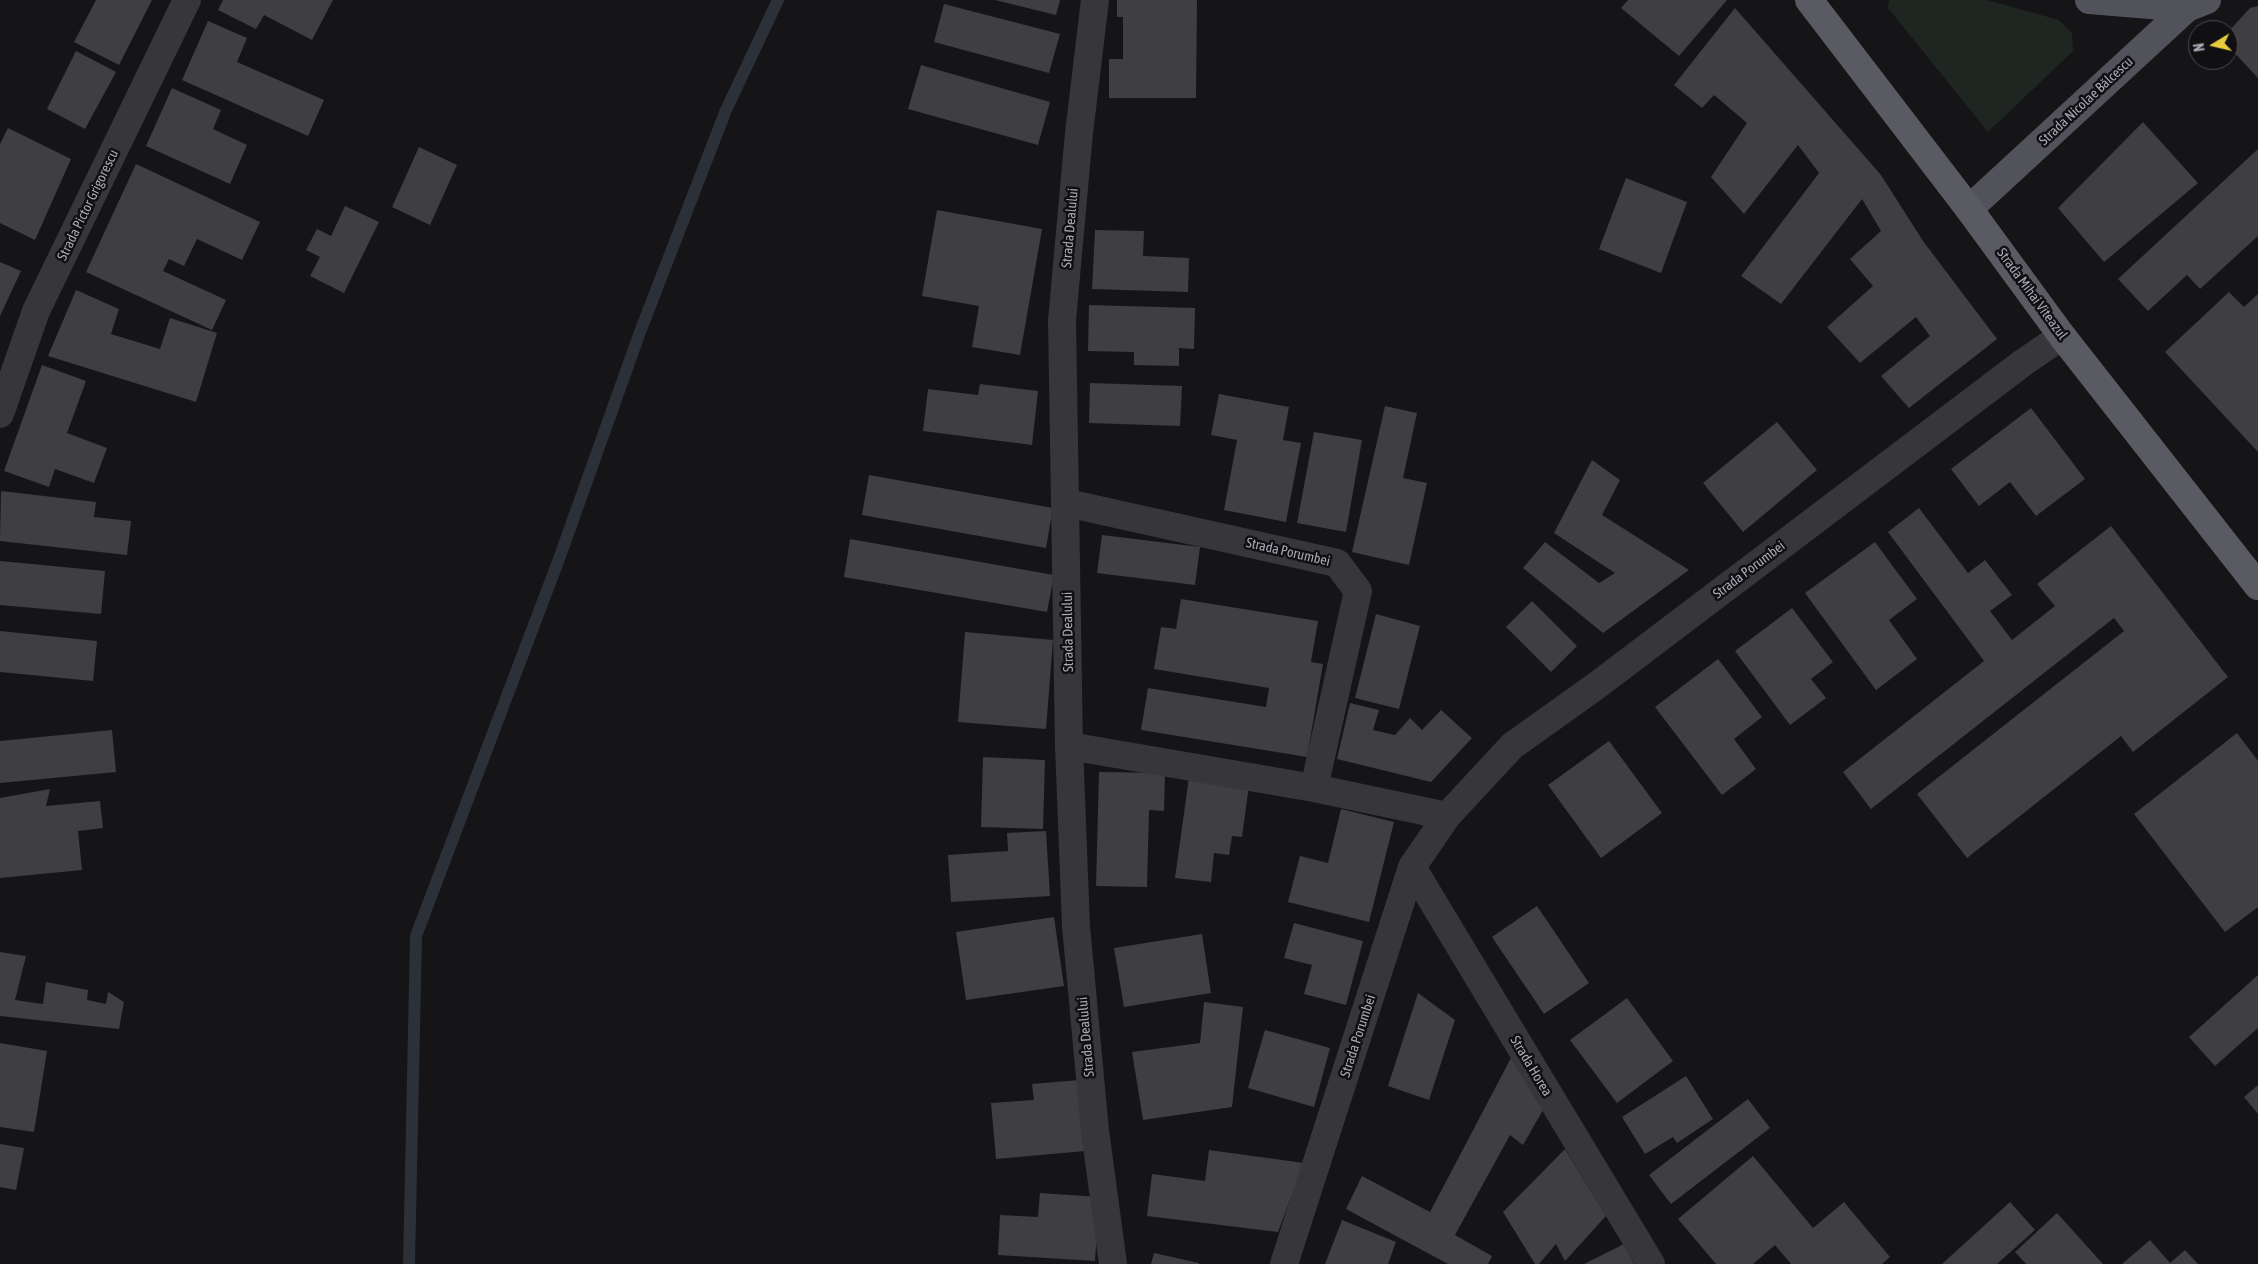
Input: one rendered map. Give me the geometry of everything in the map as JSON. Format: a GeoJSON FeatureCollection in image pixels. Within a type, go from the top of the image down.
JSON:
{"type":"FeatureCollection","features":[{"type":"Feature","properties":{"kind":"highway","name":"Strada Mihai Viteazul"},"geometry":{"type":"LineString","coordinates":[[1809,0],[1969,209],[2062,336],[2258,586]]}},
{"type":"Feature","properties":{"kind":"main road"},"geometry":{"type":"LineString","coordinates":[[2089,0],[2197,4]]}},
{"type":"Feature","properties":{"kind":"main road","name":"Strada Nicolae Bălcescu"},"geometry":{"type":"LineString","coordinates":[[1969,209],[2197,4]]}},
{"type":"Feature","properties":{"kind":"street","name":"Strada Pictor Grigorescu"},"geometry":{"type":"LineString","coordinates":[[0,414],[36,311],[187,0]]}},
{"type":"Feature","properties":{"kind":"street","name":"Strada Dealului"},"geometry":{"type":"LineString","coordinates":[[1095,0],[1078,132],[1062,320],[1067,503],[1069,746],[1076,926],[1095,1131],[1113,1264]]}},
{"type":"Feature","properties":{"kind":"street","name":"Strada Porumbei"},"geometry":{"type":"LineString","coordinates":[[1284,1264],[1412,867],[1447,816],[1512,746],[1596,686],[2024,362],[2062,336]]}},
{"type":"Feature","properties":{"kind":"street","name":"Strada Porumbei"},"geometry":{"type":"LineString","coordinates":[[1067,503],[1337,563],[1358,591],[1314,788]]}},
{"type":"Feature","properties":{"kind":"street"},"geometry":{"type":"LineString","coordinates":[[1069,746],[1314,788],[1447,816]]}},
{"type":"Feature","properties":{"kind":"street","name":"Strada Horea"},"geometry":{"type":"LineString","coordinates":[[1412,867],[1651,1264]]}},
{"type":"Feature","properties":{"kind":"shaded area"},"geometry":{"type":"Polygon","coordinates":[[[1889,0],[1987,0],[2059,20],[2072,33],[2073,51],[1988,132],[1888,8],[1889,0]]]}},
{"type":"Feature","properties":{"kind":"building"},"geometry":{"type":"Polygon","coordinates":[[[96,0],[152,0],[119,65],[74,42],[96,0]]]}},
{"type":"Feature","properties":{"kind":"building"},"geometry":{"type":"Polygon","coordinates":[[[223,0],[333,0],[312,40],[264,15],[256,29],[218,10],[223,0]]]}},
{"type":"Feature","properties":{"kind":"building"},"geometry":{"type":"Polygon","coordinates":[[[995,0],[1060,0],[1056,15],[995,0]]]}},
{"type":"Feature","properties":{"kind":"building"},"geometry":{"type":"Polygon","coordinates":[[[1117,0],[1197,0],[1196,98],[1109,98],[1109,59],[1123,59],[1123,17],[1117,17],[1117,0]]]}},
{"type":"Feature","properties":{"kind":"building"},"geometry":{"type":"Polygon","coordinates":[[[1628,0],[1727,0],[1679,56],[1621,8],[1628,0]]]}},
{"type":"Feature","properties":{"kind":"building"},"geometry":{"type":"Polygon","coordinates":[[[944,4],[1060,34],[1049,73],[934,42],[944,4]]]}},
{"type":"Feature","properties":{"kind":"building"},"geometry":{"type":"Polygon","coordinates":[[[2258,6],[2258,78],[2238,57],[2238,21],[2250,8],[2258,6]]]}},
{"type":"Feature","properties":{"kind":"building"},"geometry":{"type":"Polygon","coordinates":[[[1735,8],[1881,175],[1923,241],[1997,339],[1909,408],[1881,376],[1930,336],[1916,317],[1860,363],[1827,327],[1873,286],[1850,259],[1881,231],[1862,199],[1781,304],[1741,276],[1819,173],[1798,145],[1744,214],[1711,177],[1747,123],[1714,95],[1702,108],[1674,85],[1735,8]]]}},
{"type":"Feature","properties":{"kind":"building"},"geometry":{"type":"Polygon","coordinates":[[[208,21],[247,38],[237,62],[324,100],[308,136],[182,80],[208,21]]]}},
{"type":"Feature","properties":{"kind":"building"},"geometry":{"type":"Polygon","coordinates":[[[76,51],[116,72],[85,129],[47,109],[76,51]]]}},
{"type":"Feature","properties":{"kind":"building"},"geometry":{"type":"Polygon","coordinates":[[[921,65],[1050,102],[1038,145],[908,109],[921,65]]]}},
{"type":"Feature","properties":{"kind":"building"},"geometry":{"type":"Polygon","coordinates":[[[172,88],[221,110],[213,129],[247,145],[230,184],[146,146],[172,88]]]}},
{"type":"Feature","properties":{"kind":"building"},"geometry":{"type":"Polygon","coordinates":[[[2143,122],[2198,183],[2104,262],[2058,208],[2143,122]]]}},
{"type":"Feature","properties":{"kind":"building"},"geometry":{"type":"Polygon","coordinates":[[[8,128],[71,159],[35,240],[0,223],[0,144],[8,128]]]}},
{"type":"Feature","properties":{"kind":"building"},"geometry":{"type":"Polygon","coordinates":[[[419,147],[457,165],[430,225],[392,207],[419,147]]]}},
{"type":"Feature","properties":{"kind":"building"},"geometry":{"type":"Polygon","coordinates":[[[2258,149],[2258,236],[2200,289],[2187,275],[2148,311],[2118,279],[2258,149]]]}},
{"type":"Feature","properties":{"kind":"building"},"geometry":{"type":"Polygon","coordinates":[[[136,164],[260,222],[242,260],[197,239],[184,266],[169,259],[163,271],[226,300],[212,330],[86,272],[136,164]]]}},
{"type":"Feature","properties":{"kind":"building"},"geometry":{"type":"Polygon","coordinates":[[[1626,178],[1687,202],[1661,273],[1599,249],[1626,178]]]}},
{"type":"Feature","properties":{"kind":"building"},"geometry":{"type":"Polygon","coordinates":[[[345,206],[379,222],[344,293],[310,276],[320,257],[306,250],[317,229],[331,236],[345,206]]]}},
{"type":"Feature","properties":{"kind":"building"},"geometry":{"type":"Polygon","coordinates":[[[937,210],[1042,229],[1020,355],[972,347],[979,306],[922,296],[937,210]]]}},
{"type":"Feature","properties":{"kind":"building"},"geometry":{"type":"Polygon","coordinates":[[[1095,230],[1144,231],[1143,256],[1189,258],[1188,292],[1092,289],[1095,230]]]}},
{"type":"Feature","properties":{"kind":"building"},"geometry":{"type":"Polygon","coordinates":[[[0,262],[21,271],[0,316],[0,262]]]}},
{"type":"Feature","properties":{"kind":"building"},"geometry":{"type":"Polygon","coordinates":[[[76,290],[119,309],[111,334],[160,349],[170,318],[217,333],[196,402],[48,356],[76,290]]]}},
{"type":"Feature","properties":{"kind":"building"},"geometry":{"type":"Polygon","coordinates":[[[2229,292],[2244,307],[2258,294],[2258,452],[2165,352],[2229,292]]]}},
{"type":"Feature","properties":{"kind":"building"},"geometry":{"type":"Polygon","coordinates":[[[1089,305],[1195,308],[1194,349],[1179,348],[1179,366],[1134,365],[1134,352],[1088,351],[1089,305]]]}},
{"type":"Feature","properties":{"kind":"building"},"geometry":{"type":"Polygon","coordinates":[[[42,365],[86,381],[67,433],[107,448],[94,483],[55,469],[49,487],[4,471],[42,365]]]}},
{"type":"Feature","properties":{"kind":"building"},"geometry":{"type":"Polygon","coordinates":[[[1090,383],[1182,386],[1180,426],[1089,423],[1090,383]]]}},
{"type":"Feature","properties":{"kind":"building"},"geometry":{"type":"Polygon","coordinates":[[[980,384],[1038,391],[1032,445],[923,431],[928,389],[978,395],[980,384]]]}},
{"type":"Feature","properties":{"kind":"building"},"geometry":{"type":"Polygon","coordinates":[[[1219,394],[1289,407],[1283,440],[1301,443],[1286,522],[1224,510],[1237,440],[1211,435],[1219,394]]]}},
{"type":"Feature","properties":{"kind":"building"},"geometry":{"type":"Polygon","coordinates":[[[1385,406],[1417,413],[1403,478],[1427,483],[1409,565],[1352,552],[1385,406]]]}},
{"type":"Feature","properties":{"kind":"building"},"geometry":{"type":"Polygon","coordinates":[[[2031,408],[2085,479],[2036,516],[2010,482],[1979,506],[1951,469],[2031,408]]]}},
{"type":"Feature","properties":{"kind":"building"},"geometry":{"type":"Polygon","coordinates":[[[1777,422],[1817,470],[1743,532],[1703,483],[1777,422]]]}},
{"type":"Feature","properties":{"kind":"building"},"geometry":{"type":"Polygon","coordinates":[[[1314,432],[1362,440],[1346,532],[1297,523],[1314,432]]]}},
{"type":"Feature","properties":{"kind":"building"},"geometry":{"type":"Polygon","coordinates":[[[1592,460],[1620,480],[1602,515],[1689,570],[1603,633],[1523,568],[1545,542],[1599,583],[1615,573],[1554,533],[1592,460]]]}},
{"type":"Feature","properties":{"kind":"building"},"geometry":{"type":"Polygon","coordinates":[[[869,475],[1053,508],[1046,548],[862,515],[869,475]]]}},
{"type":"Feature","properties":{"kind":"building"},"geometry":{"type":"Polygon","coordinates":[[[1,491],[96,502],[94,517],[131,521],[127,555],[0,541],[1,491]]]}},
{"type":"Feature","properties":{"kind":"building"},"geometry":{"type":"Polygon","coordinates":[[[1919,508],[1968,573],[1985,560],[2012,595],[1990,611],[2012,640],[2055,606],[2037,584],[2111,526],[2228,677],[2133,752],[2121,736],[1967,858],[1917,794],[2124,631],[2114,618],[1871,809],[1843,772],[1984,661],[1888,532],[1919,508]]]}},
{"type":"Feature","properties":{"kind":"building"},"geometry":{"type":"Polygon","coordinates":[[[1102,535],[1200,547],[1195,585],[1097,573],[1102,535]]]}},
{"type":"Feature","properties":{"kind":"building"},"geometry":{"type":"Polygon","coordinates":[[[850,539],[1054,575],[1047,612],[844,577],[850,539]]]}},
{"type":"Feature","properties":{"kind":"building"},"geometry":{"type":"Polygon","coordinates":[[[1875,542],[1917,599],[1889,620],[1917,659],[1876,690],[1805,593],[1875,542]]]}},
{"type":"Feature","properties":{"kind":"building"},"geometry":{"type":"Polygon","coordinates":[[[0,561],[105,571],[101,614],[0,605],[0,561]]]}},
{"type":"Feature","properties":{"kind":"building"},"geometry":{"type":"Polygon","coordinates":[[[1181,599],[1318,621],[1311,662],[1323,664],[1307,757],[1141,730],[1148,688],[1266,707],[1269,688],[1154,669],[1161,627],[1176,629],[1181,599]]]}},
{"type":"Feature","properties":{"kind":"building"},"geometry":{"type":"Polygon","coordinates":[[[1532,601],[1577,646],[1551,672],[1506,627],[1532,601]]]}},
{"type":"Feature","properties":{"kind":"building"},"geometry":{"type":"Polygon","coordinates":[[[1792,608],[1833,662],[1811,679],[1826,698],[1790,725],[1735,651],[1792,608]]]}},
{"type":"Feature","properties":{"kind":"building"},"geometry":{"type":"Polygon","coordinates":[[[1376,614],[1420,626],[1399,709],[1355,698],[1376,614]]]}},
{"type":"Feature","properties":{"kind":"building"},"geometry":{"type":"Polygon","coordinates":[[[0,631],[97,641],[93,681],[0,672],[0,631]]]}},
{"type":"Feature","properties":{"kind":"building"},"geometry":{"type":"Polygon","coordinates":[[[965,632],[1053,640],[1046,729],[958,722],[965,632]]]}},
{"type":"Feature","properties":{"kind":"building"},"geometry":{"type":"Polygon","coordinates":[[[1718,659],[1762,717],[1734,739],[1756,769],[1722,795],[1655,707],[1718,659]]]}},
{"type":"Feature","properties":{"kind":"building"},"geometry":{"type":"Polygon","coordinates":[[[1350,703],[1379,710],[1373,730],[1395,735],[1410,718],[1422,730],[1441,710],[1472,738],[1431,782],[1337,759],[1350,703]]]}},
{"type":"Feature","properties":{"kind":"building"},"geometry":{"type":"Polygon","coordinates":[[[112,730],[116,772],[0,783],[0,741],[112,730]]]}},
{"type":"Feature","properties":{"kind":"building"},"geometry":{"type":"Polygon","coordinates":[[[2237,733],[2258,761],[2258,907],[2225,932],[2134,814],[2237,733]]]}},
{"type":"Feature","properties":{"kind":"building"},"geometry":{"type":"Polygon","coordinates":[[[1609,741],[1662,813],[1601,858],[1548,785],[1609,741]]]}},
{"type":"Feature","properties":{"kind":"building"},"geometry":{"type":"Polygon","coordinates":[[[983,757],[1045,760],[1043,829],[981,827],[983,757]]]}},
{"type":"Feature","properties":{"kind":"building"},"geometry":{"type":"Polygon","coordinates":[[[1099,772],[1165,773],[1164,811],[1149,810],[1147,887],[1096,886],[1099,772]]]}},
{"type":"Feature","properties":{"kind":"building"},"geometry":{"type":"Polygon","coordinates":[[[1189,777],[1249,785],[1242,837],[1232,836],[1229,855],[1214,853],[1211,882],[1175,878],[1189,777]]]}},
{"type":"Feature","properties":{"kind":"building"},"geometry":{"type":"Polygon","coordinates":[[[50,789],[46,806],[100,801],[103,828],[78,831],[82,870],[0,878],[0,798],[50,789]]]}},
{"type":"Feature","properties":{"kind":"building"},"geometry":{"type":"Polygon","coordinates":[[[1341,809],[1394,822],[1369,922],[1288,902],[1300,856],[1328,863],[1341,809]]]}},
{"type":"Feature","properties":{"kind":"building"},"geometry":{"type":"Polygon","coordinates":[[[1046,831],[1050,896],[951,902],[948,855],[1008,851],[1007,833],[1046,831]]]}},
{"type":"Feature","properties":{"kind":"building"},"geometry":{"type":"Polygon","coordinates":[[[1537,906],[1589,983],[1544,1014],[1492,937],[1537,906]]]}},
{"type":"Feature","properties":{"kind":"building"},"geometry":{"type":"Polygon","coordinates":[[[1054,917],[1064,986],[966,1000],[956,932],[1054,917]]]}},
{"type":"Feature","properties":{"kind":"building"},"geometry":{"type":"Polygon","coordinates":[[[1294,923],[1363,941],[1346,1005],[1304,994],[1312,965],[1284,958],[1294,923]]]}},
{"type":"Feature","properties":{"kind":"building"},"geometry":{"type":"Polygon","coordinates":[[[1202,934],[1211,993],[1124,1007],[1114,948],[1202,934]]]}},
{"type":"Feature","properties":{"kind":"building"},"geometry":{"type":"Polygon","coordinates":[[[0,952],[26,956],[15,1000],[43,1004],[46,982],[88,990],[87,1000],[106,1004],[108,992],[124,1002],[119,1029],[0,1016],[0,952]]]}},
{"type":"Feature","properties":{"kind":"building"},"geometry":{"type":"Polygon","coordinates":[[[2258,975],[2258,1028],[2215,1066],[2189,1037],[2258,975]]]}},
{"type":"Feature","properties":{"kind":"building"},"geometry":{"type":"Polygon","coordinates":[[[1418,993],[1455,1020],[1429,1100],[1388,1086],[1418,993]]]}},
{"type":"Feature","properties":{"kind":"building"},"geometry":{"type":"Polygon","coordinates":[[[1627,998],[1673,1061],[1617,1103],[1570,1040],[1627,998]]]}},
{"type":"Feature","properties":{"kind":"building"},"geometry":{"type":"Polygon","coordinates":[[[1204,1002],[1243,1007],[1232,1107],[1143,1120],[1132,1052],[1200,1043],[1204,1002]]]}},
{"type":"Feature","properties":{"kind":"building"},"geometry":{"type":"Polygon","coordinates":[[[1265,1030],[1330,1048],[1314,1107],[1248,1088],[1265,1030]]]}},
{"type":"Feature","properties":{"kind":"building"},"geometry":{"type":"Polygon","coordinates":[[[0,1043],[47,1051],[34,1132],[0,1127],[0,1043]]]}},
{"type":"Feature","properties":{"kind":"building"},"geometry":{"type":"Polygon","coordinates":[[[1512,1056],[1543,1110],[1523,1145],[1510,1135],[1455,1235],[1492,1256],[1488,1264],[1448,1264],[1346,1209],[1362,1176],[1430,1212],[1512,1056]]]}},
{"type":"Feature","properties":{"kind":"building"},"geometry":{"type":"Polygon","coordinates":[[[1686,1076],[1713,1119],[1677,1143],[1673,1137],[1645,1154],[1622,1117],[1686,1076]]]}},
{"type":"Feature","properties":{"kind":"building"},"geometry":{"type":"Polygon","coordinates":[[[1080,1080],[1085,1151],[996,1159],[991,1103],[1034,1100],[1032,1084],[1080,1080]]]}},
{"type":"Feature","properties":{"kind":"building"},"geometry":{"type":"Polygon","coordinates":[[[2258,1085],[2258,1114],[2244,1097],[2258,1085]]]}},
{"type":"Feature","properties":{"kind":"building"},"geometry":{"type":"Polygon","coordinates":[[[1748,1099],[1770,1128],[1671,1204],[1649,1175],[1748,1099]]]}},
{"type":"Feature","properties":{"kind":"building"},"geometry":{"type":"Polygon","coordinates":[[[0,1144],[24,1148],[16,1190],[0,1187],[0,1144]]]}},
{"type":"Feature","properties":{"kind":"building"},"geometry":{"type":"Polygon","coordinates":[[[1565,1149],[1606,1216],[1565,1261],[1556,1244],[1539,1264],[1535,1264],[1503,1212],[1565,1149]]]}},
{"type":"Feature","properties":{"kind":"building"},"geometry":{"type":"Polygon","coordinates":[[[1209,1150],[1304,1163],[1278,1232],[1147,1216],[1152,1174],[1205,1181],[1209,1150]]]}},
{"type":"Feature","properties":{"kind":"building"},"geometry":{"type":"Polygon","coordinates":[[[1753,1156],[1813,1228],[1844,1202],[1890,1257],[1882,1264],[1791,1264],[1775,1245],[1753,1264],[1716,1264],[1678,1219],[1753,1156]]]}},
{"type":"Feature","properties":{"kind":"building"},"geometry":{"type":"Polygon","coordinates":[[[1040,1193],[1099,1197],[1095,1261],[998,1255],[1000,1215],[1038,1217],[1040,1193]]]}},
{"type":"Feature","properties":{"kind":"building"},"geometry":{"type":"Polygon","coordinates":[[[2010,1202],[2035,1230],[1997,1264],[1942,1264],[2010,1202]]]}},
{"type":"Feature","properties":{"kind":"building"},"geometry":{"type":"Polygon","coordinates":[[[2057,1213],[2103,1264],[2026,1264],[2015,1252],[2057,1213]]]}},
{"type":"Feature","properties":{"kind":"building"},"geometry":{"type":"Polygon","coordinates":[[[1342,1220],[1396,1242],[1388,1264],[1325,1264],[1342,1220]]]}},
{"type":"Feature","properties":{"kind":"building"},"geometry":{"type":"Polygon","coordinates":[[[2150,1240],[2170,1263],[2185,1250],[2198,1264],[2122,1264],[2150,1240]]]}},
{"type":"Feature","properties":{"kind":"building"},"geometry":{"type":"Polygon","coordinates":[[[1624,1244],[1634,1264],[1584,1264],[1624,1244]]]}},
{"type":"Feature","properties":{"kind":"building"},"geometry":{"type":"Polygon","coordinates":[[[1154,1253],[1199,1263],[1199,1264],[1151,1264],[1154,1253]]]}},
{"type":"Feature","properties":{"kind":"waterway"},"geometry":{"type":"LineString","coordinates":[[409,1264],[416,936],[559,559],[640,332],[726,110],[778,0]]}}]}
